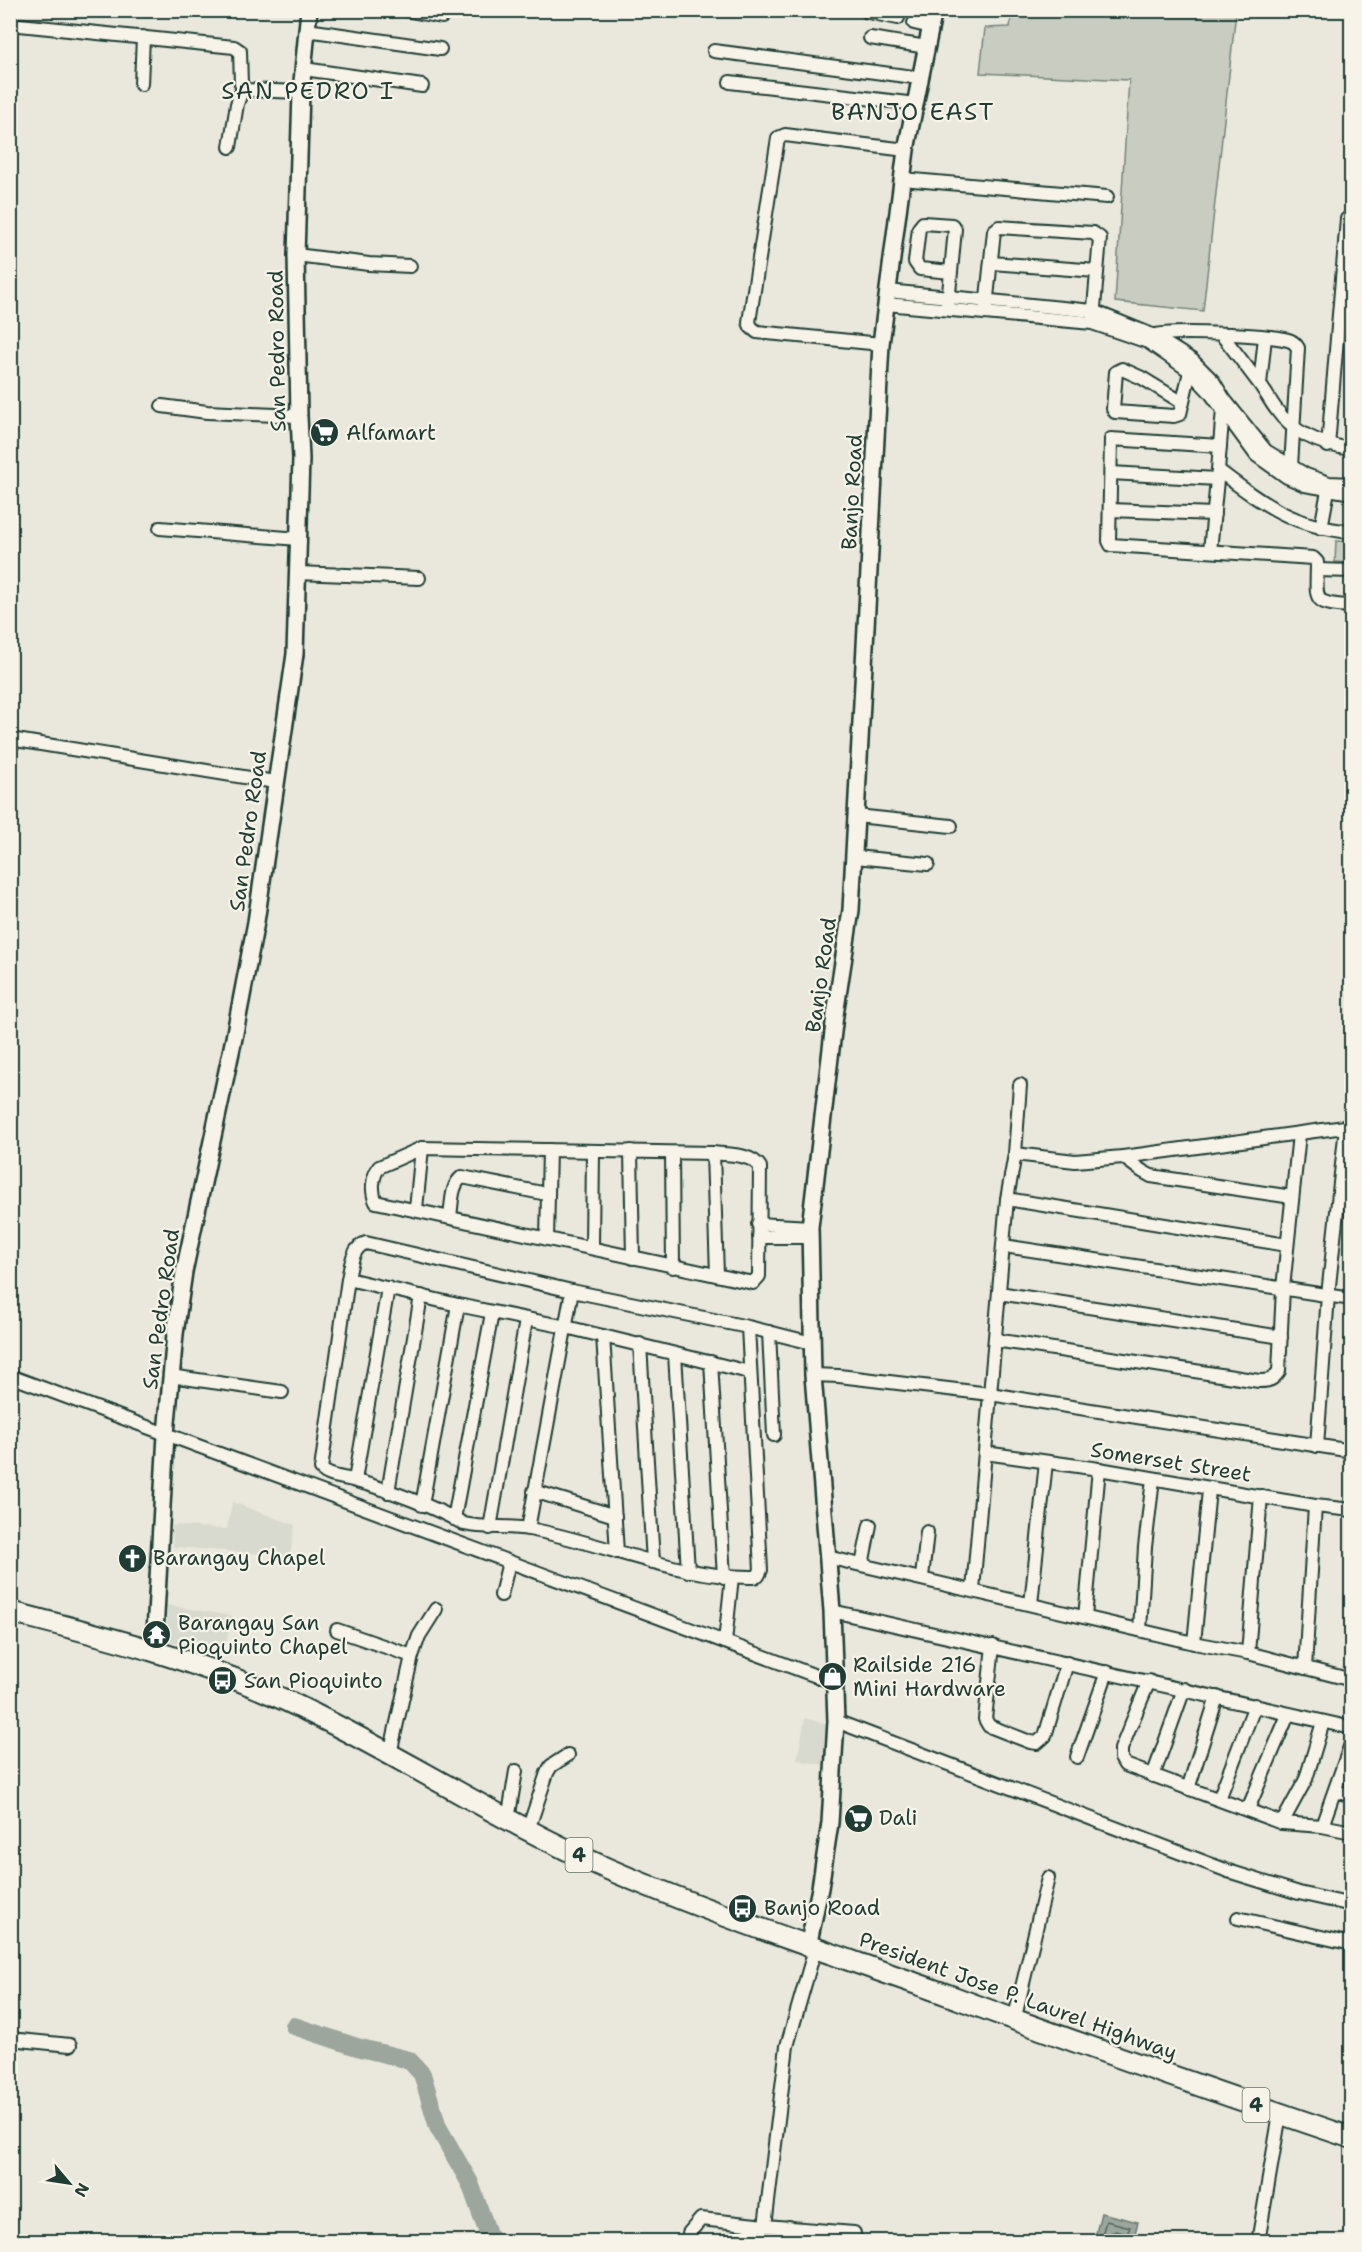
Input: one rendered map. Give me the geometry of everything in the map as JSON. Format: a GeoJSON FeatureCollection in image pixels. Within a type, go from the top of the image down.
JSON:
{"type":"FeatureCollection","features":[{"type":"Feature","properties":{"kind":"highway","name":"President Jose P. Laurel Highway"},"geometry":{"type":"LineString","coordinates":[[10,1612],[154,1651],[250,1684],[390,1754],[508,1820],[603,1867],[681,1900],[1014,2021],[1352,2138]]}},
{"type":"Feature","properties":{"kind":"street","name":"San Pedro Road"},"geometry":{"type":"LineString","coordinates":[[154,1651],[170,1376],[184,1272],[234,1038],[256,922],[274,782],[286,721],[294,654],[301,459],[296,255],[301,92],[309,10]]}},
{"type":"Feature","properties":{"kind":"street"},"geometry":{"type":"LineString","coordinates":[[405,10],[442,17]]}},
{"type":"Feature","properties":{"kind":"street","name":"Banjo Road"},"geometry":{"type":"LineString","coordinates":[[812,1948],[830,1823],[836,1721],[832,1611],[813,1375],[811,1232],[835,1015],[851,910],[881,344],[906,150],[934,10]]}},
{"type":"Feature","properties":{"kind":"street"},"geometry":{"type":"LineString","coordinates":[[868,12],[898,18]]}},
{"type":"Feature","properties":{"kind":"street"},"geometry":{"type":"LineString","coordinates":[[914,23],[931,27]]}},
{"type":"Feature","properties":{"kind":"street"},"geometry":{"type":"LineString","coordinates":[[10,24],[238,48],[243,88],[237,104],[230,147]]}},
{"type":"Feature","properties":{"kind":"street"},"geometry":{"type":"LineString","coordinates":[[307,30],[440,48]]}},
{"type":"Feature","properties":{"kind":"street"},"geometry":{"type":"LineString","coordinates":[[141,84],[143,37]]}},
{"type":"Feature","properties":{"kind":"street"},"geometry":{"type":"LineString","coordinates":[[870,38],[927,47]]}},
{"type":"Feature","properties":{"kind":"street"},"geometry":{"type":"LineString","coordinates":[[714,51],[921,78]]}},
{"type":"Feature","properties":{"kind":"street"},"geometry":{"type":"LineString","coordinates":[[304,69],[422,86]]}},
{"type":"Feature","properties":{"kind":"street"},"geometry":{"type":"LineString","coordinates":[[730,82],[916,104]]}},
{"type":"Feature","properties":{"kind":"street"},"geometry":{"type":"LineString","coordinates":[[243,88],[248,91],[301,92]]}},
{"type":"Feature","properties":{"kind":"street"},"geometry":{"type":"LineString","coordinates":[[881,344],[756,332],[749,322],[778,138],[785,135],[906,150]]}},
{"type":"Feature","properties":{"kind":"street"},"geometry":{"type":"LineString","coordinates":[[902,179],[1107,197]]}},
{"type":"Feature","properties":{"kind":"street"},"geometry":{"type":"LineString","coordinates":[[1328,446],[1347,219],[1352,216]]}},
{"type":"Feature","properties":{"kind":"street"},"geometry":{"type":"LineString","coordinates":[[948,304],[951,272],[954,226],[923,223],[920,225],[916,266],[951,272]]}},
{"type":"Feature","properties":{"kind":"street"},"geometry":{"type":"LineString","coordinates":[[986,307],[994,231],[999,227],[1093,233],[1100,238],[1093,317]]}},
{"type":"Feature","properties":{"kind":"street"},"geometry":{"type":"LineString","coordinates":[[296,255],[369,264],[410,266]]}},
{"type":"Feature","properties":{"kind":"street"},"geometry":{"type":"LineString","coordinates":[[991,263],[1097,271]]}},
{"type":"Feature","properties":{"kind":"street"},"geometry":{"type":"LineString","coordinates":[[887,298],[1093,317],[1150,338],[1213,381],[1224,399],[1266,450],[1289,472]]}},
{"type":"Feature","properties":{"kind":"street"},"geometry":{"type":"LineString","coordinates":[[1150,338],[1186,331],[1290,340],[1298,348],[1289,472]]}},
{"type":"Feature","properties":{"kind":"street"},"geometry":{"type":"LineString","coordinates":[[1221,334],[1260,384],[1277,411],[1292,426],[1311,439],[1328,446],[1352,449]]}},
{"type":"Feature","properties":{"kind":"street"},"geometry":{"type":"LineString","coordinates":[[1260,384],[1265,337]]}},
{"type":"Feature","properties":{"kind":"street"},"geometry":{"type":"LineString","coordinates":[[1183,402],[1122,369],[1116,372],[1113,409],[1118,413],[1178,416],[1183,402],[1191,365]]}},
{"type":"Feature","properties":{"kind":"street"},"geometry":{"type":"LineString","coordinates":[[1191,365],[1223,413],[1256,455],[1289,472],[1352,493]]}},
{"type":"Feature","properties":{"kind":"street"},"geometry":{"type":"LineString","coordinates":[[1210,551],[1224,399]]}},
{"type":"Feature","properties":{"kind":"street"},"geometry":{"type":"LineString","coordinates":[[162,406],[207,412],[299,416]]}},
{"type":"Feature","properties":{"kind":"street"},"geometry":{"type":"LineString","coordinates":[[1220,446],[1111,440],[1109,541],[1111,545],[1313,558],[1317,562],[1317,597],[1321,602],[1327,605],[1352,606]]}},
{"type":"Feature","properties":{"kind":"street"},"geometry":{"type":"LineString","coordinates":[[1111,473],[1217,475],[1279,513],[1302,523],[1352,532]]}},
{"type":"Feature","properties":{"kind":"street"},"geometry":{"type":"LineString","coordinates":[[1328,486],[1352,484]]}},
{"type":"Feature","properties":{"kind":"street"},"geometry":{"type":"LineString","coordinates":[[1321,528],[1328,486]]}},
{"type":"Feature","properties":{"kind":"street"},"geometry":{"type":"LineString","coordinates":[[1110,510],[1214,514]]}},
{"type":"Feature","properties":{"kind":"street"},"geometry":{"type":"LineString","coordinates":[[160,528],[299,539]]}},
{"type":"Feature","properties":{"kind":"street"},"geometry":{"type":"LineString","coordinates":[[1317,570],[1352,572]]}},
{"type":"Feature","properties":{"kind":"street"},"geometry":{"type":"LineString","coordinates":[[298,573],[419,578]]}},
{"type":"Feature","properties":{"kind":"street"},"geometry":{"type":"LineString","coordinates":[[10,740],[274,782]]}},
{"type":"Feature","properties":{"kind":"street"},"geometry":{"type":"LineString","coordinates":[[857,816],[951,826]]}},
{"type":"Feature","properties":{"kind":"street"},"geometry":{"type":"LineString","coordinates":[[855,857],[928,864]]}},
{"type":"Feature","properties":{"kind":"street"},"geometry":{"type":"LineString","coordinates":[[973,1590],[1007,1199],[1015,1154],[1020,1085]]}},
{"type":"Feature","properties":{"kind":"street"},"geometry":{"type":"LineString","coordinates":[[1015,1154],[1075,1161],[1123,1157],[1349,1127],[1328,1295],[1317,1446]]}},
{"type":"Feature","properties":{"kind":"street"},"geometry":{"type":"LineString","coordinates":[[995,1340],[1269,1381],[1279,1371],[1283,1288],[1299,1134]]}},
{"type":"Feature","properties":{"kind":"street"},"geometry":{"type":"LineString","coordinates":[[416,1209],[422,1148]]}},
{"type":"Feature","properties":{"kind":"street"},"geometry":{"type":"LineString","coordinates":[[422,1148],[549,1150],[713,1153],[756,1161],[760,1167],[759,1276],[757,1280],[753,1283],[673,1267],[416,1209],[381,1204],[376,1202],[372,1193],[375,1173],[379,1167],[422,1148]]}},
{"type":"Feature","properties":{"kind":"street"},"geometry":{"type":"LineString","coordinates":[[547,1239],[549,1150]]}},
{"type":"Feature","properties":{"kind":"street"},"geometry":{"type":"LineString","coordinates":[[592,1151],[592,1247]]}},
{"type":"Feature","properties":{"kind":"street"},"geometry":{"type":"LineString","coordinates":[[631,1151],[633,1258]]}},
{"type":"Feature","properties":{"kind":"street"},"geometry":{"type":"LineString","coordinates":[[672,1152],[673,1267]]}},
{"type":"Feature","properties":{"kind":"street"},"geometry":{"type":"LineString","coordinates":[[713,1153],[717,1275]]}},
{"type":"Feature","properties":{"kind":"street"},"geometry":{"type":"LineString","coordinates":[[1123,1157],[1151,1176],[1292,1197]]}},
{"type":"Feature","properties":{"kind":"street"},"geometry":{"type":"LineString","coordinates":[[450,1217],[455,1187],[457,1181],[462,1177],[547,1194]]}},
{"type":"Feature","properties":{"kind":"street"},"geometry":{"type":"LineString","coordinates":[[1007,1199],[1287,1245]]}},
{"type":"Feature","properties":{"kind":"street"},"geometry":{"type":"LineString","coordinates":[[758,1224],[811,1232]]}},
{"type":"Feature","properties":{"kind":"street"},"geometry":{"type":"LineString","coordinates":[[759,1237],[811,1232]]}},
{"type":"Feature","properties":{"kind":"street"},"geometry":{"type":"LineString","coordinates":[[748,1326],[761,1570],[758,1576],[728,1577],[688,1571],[528,1529],[490,1528],[464,1524],[355,1480],[326,1474],[321,1469],[348,1279],[358,1246],[366,1243],[572,1290],[748,1326],[812,1343]]}},
{"type":"Feature","properties":{"kind":"street"},"geometry":{"type":"LineString","coordinates":[[1004,1246],[1352,1299]]}},
{"type":"Feature","properties":{"kind":"street"},"geometry":{"type":"LineString","coordinates":[[348,1279],[492,1313],[640,1344],[749,1372]]}},
{"type":"Feature","properties":{"kind":"street"},"geometry":{"type":"LineString","coordinates":[[355,1480],[388,1288]]}},
{"type":"Feature","properties":{"kind":"street"},"geometry":{"type":"LineString","coordinates":[[528,1529],[572,1290]]}},
{"type":"Feature","properties":{"kind":"street"},"geometry":{"type":"LineString","coordinates":[[999,1293],[1281,1337]]}},
{"type":"Feature","properties":{"kind":"street"},"geometry":{"type":"LineString","coordinates":[[388,1492],[421,1296]]}},
{"type":"Feature","properties":{"kind":"street"},"geometry":{"type":"LineString","coordinates":[[422,1506],[458,1305]]}},
{"type":"Feature","properties":{"kind":"street"},"geometry":{"type":"LineString","coordinates":[[454,1519],[492,1313]]}},
{"type":"Feature","properties":{"kind":"street"},"geometry":{"type":"LineString","coordinates":[[490,1528],[526,1320]]}},
{"type":"Feature","properties":{"kind":"street"},"geometry":{"type":"LineString","coordinates":[[769,1332],[774,1435]]}},
{"type":"Feature","properties":{"kind":"street"},"geometry":{"type":"LineString","coordinates":[[603,1336],[617,1552]]}},
{"type":"Feature","properties":{"kind":"street"},"geometry":{"type":"LineString","coordinates":[[640,1344],[653,1562]]}},
{"type":"Feature","properties":{"kind":"street"},"geometry":{"type":"LineString","coordinates":[[675,1354],[688,1571]]}},
{"type":"Feature","properties":{"kind":"street"},"geometry":{"type":"LineString","coordinates":[[711,1362],[728,1577],[725,1642]]}},
{"type":"Feature","properties":{"kind":"street"},"geometry":{"type":"LineString","coordinates":[[813,1375],[990,1394],[1352,1451]]}},
{"type":"Feature","properties":{"kind":"street"},"geometry":{"type":"LineString","coordinates":[[10,1376],[835,1683]]}},
{"type":"Feature","properties":{"kind":"street"},"geometry":{"type":"LineString","coordinates":[[170,1376],[282,1392]]}},
{"type":"Feature","properties":{"kind":"street","name":"Somerset Street"},"geometry":{"type":"LineString","coordinates":[[985,1453],[1099,1470],[1209,1490],[1352,1510]]}},
{"type":"Feature","properties":{"kind":"street"},"geometry":{"type":"LineString","coordinates":[[1031,1604],[1046,1462]]}},
{"type":"Feature","properties":{"kind":"street"},"geometry":{"type":"LineString","coordinates":[[1085,1617],[1099,1470]]}},
{"type":"Feature","properties":{"kind":"street"},"geometry":{"type":"LineString","coordinates":[[1140,1630],[1145,1548],[1153,1479]]}},
{"type":"Feature","properties":{"kind":"street"},"geometry":{"type":"LineString","coordinates":[[1194,1643],[1209,1490]]}},
{"type":"Feature","properties":{"kind":"street"},"geometry":{"type":"LineString","coordinates":[[534,1491],[615,1516]]}},
{"type":"Feature","properties":{"kind":"street"},"geometry":{"type":"LineString","coordinates":[[1248,1653],[1261,1496]]}},
{"type":"Feature","properties":{"kind":"street"},"geometry":{"type":"LineString","coordinates":[[1305,1668],[1315,1506]]}},
{"type":"Feature","properties":{"kind":"street"},"geometry":{"type":"LineString","coordinates":[[862,1565],[870,1525]]}},
{"type":"Feature","properties":{"kind":"street"},"geometry":{"type":"LineString","coordinates":[[922,1578],[927,1532]]}},
{"type":"Feature","properties":{"kind":"street"},"geometry":{"type":"LineString","coordinates":[[827,1557],[1194,1643],[1248,1653],[1352,1680]]}},
{"type":"Feature","properties":{"kind":"street"},"geometry":{"type":"LineString","coordinates":[[501,1595],[509,1562]]}},
{"type":"Feature","properties":{"kind":"street"},"geometry":{"type":"LineString","coordinates":[[390,1754],[412,1656],[419,1636],[436,1609]]}},
{"type":"Feature","properties":{"kind":"street"},"geometry":{"type":"LineString","coordinates":[[832,1611],[1352,1728]]}},
{"type":"Feature","properties":{"kind":"street"},"geometry":{"type":"LineString","coordinates":[[337,1630],[412,1656]]}},
{"type":"Feature","properties":{"kind":"street"},"geometry":{"type":"LineString","coordinates":[[993,1646],[985,1719],[989,1726],[1030,1742],[1037,1743],[1046,1736],[1067,1663]]}},
{"type":"Feature","properties":{"kind":"street"},"geometry":{"type":"LineString","coordinates":[[1077,1757],[1107,1672]]}},
{"type":"Feature","properties":{"kind":"street"},"geometry":{"type":"LineString","coordinates":[[1149,1682],[1121,1749],[1121,1758],[1125,1765],[1282,1823],[1322,1826],[1352,1833]]}},
{"type":"Feature","properties":{"kind":"street"},"geometry":{"type":"LineString","coordinates":[[1153,1776],[1184,1689]]}},
{"type":"Feature","properties":{"kind":"street"},"geometry":{"type":"LineString","coordinates":[[1188,1789],[1217,1697]]}},
{"type":"Feature","properties":{"kind":"street"},"geometry":{"type":"LineString","coordinates":[[1219,1799],[1255,1706]]}},
{"type":"Feature","properties":{"kind":"street"},"geometry":{"type":"LineString","coordinates":[[1248,1809],[1288,1715]]}},
{"type":"Feature","properties":{"kind":"street"},"geometry":{"type":"LineString","coordinates":[[836,1721],[1228,1871],[1299,1893],[1352,1905]]}},
{"type":"Feature","properties":{"kind":"street"},"geometry":{"type":"LineString","coordinates":[[1282,1823],[1306,1779],[1323,1722]]}},
{"type":"Feature","properties":{"kind":"street"},"geometry":{"type":"LineString","coordinates":[[1322,1826],[1352,1741]]}},
{"type":"Feature","properties":{"kind":"street"},"geometry":{"type":"LineString","coordinates":[[528,1830],[547,1773],[551,1766],[568,1755]]}},
{"type":"Feature","properties":{"kind":"street"},"geometry":{"type":"LineString","coordinates":[[508,1820],[516,1771]]}},
{"type":"Feature","properties":{"kind":"street"},"geometry":{"type":"LineString","coordinates":[[1335,1791],[1352,1796]]}},
{"type":"Feature","properties":{"kind":"street"},"geometry":{"type":"LineString","coordinates":[[1014,2021],[1048,1878]]}},
{"type":"Feature","properties":{"kind":"street"},"geometry":{"type":"LineString","coordinates":[[1238,1918],[1352,1944]]}},
{"type":"Feature","properties":{"kind":"street"},"geometry":{"type":"LineString","coordinates":[[765,2226],[787,2046],[812,1948]]}},
{"type":"Feature","properties":{"kind":"street"},"geometry":{"type":"LineString","coordinates":[[10,2039],[70,2045]]}},
{"type":"Feature","properties":{"kind":"street"},"geometry":{"type":"LineString","coordinates":[[1258,2241],[1280,2114]]}},
{"type":"Feature","properties":{"kind":"street"},"geometry":{"type":"LineString","coordinates":[[689,2241],[689,2233],[701,2219],[854,2233],[854,2241]]}},
{"type":"Feature","properties":{"kind":"street"},"geometry":{"type":"LineString","coordinates":[[789,2227],[789,2241]]}},
{"type":"Feature","properties":{"kind":"shaded area"},"geometry":{"type":"Polygon","coordinates":[[[1079,11],[1236,11],[1203,311],[1115,302],[1129,80],[980,73],[985,28],[1010,27],[1011,18],[1079,11]]]}},
{"type":"Feature","properties":{"kind":"shaded area"},"geometry":{"type":"Polygon","coordinates":[[[1336,541],[1351,542],[1351,563],[1335,562],[1336,541]]]}},
{"type":"Feature","properties":{"kind":"shaded area"},"geometry":{"type":"Polygon","coordinates":[[[232,1502],[295,1525],[290,1556],[173,1547],[172,1525],[227,1529],[232,1502]]]}},
{"type":"Feature","properties":{"kind":"shaded area"},"geometry":{"type":"Polygon","coordinates":[[[167,1605],[233,1616],[223,1655],[167,1641],[167,1605]]]}},
{"type":"Feature","properties":{"kind":"shaded area"},"geometry":{"type":"Polygon","coordinates":[[[805,1718],[832,1726],[828,1766],[797,1760],[805,1718]]]}},
{"type":"Feature","properties":{"kind":"water"},"geometry":{"type":"Polygon","coordinates":[[[1101,2213],[1138,2222],[1133,2241],[1114,2237],[1113,2241],[1094,2241],[1101,2213]]]}},
{"type":"Feature","properties":{"kind":"waterway"},"geometry":{"type":"LineString","coordinates":[[294,2026],[357,2047],[409,2060],[422,2074],[438,2127],[470,2183],[491,2242]]}},
{"type":"Feature","properties":{"kind":"place","name":"Alfamart"},"geometry":{"type":"Point","coordinates":[325,433]}},
{"type":"Feature","properties":{"kind":"place","name":"Barangay Chapel"},"geometry":{"type":"Point","coordinates":[132,1558]}},
{"type":"Feature","properties":{"kind":"place","name":"Barangay San Pioquinto Chapel"},"geometry":{"type":"Point","coordinates":[157,1635]}},
{"type":"Feature","properties":{"kind":"place","name":"Railside 216 Mini Hardware"},"geometry":{"type":"Point","coordinates":[832,1677]}},
{"type":"Feature","properties":{"kind":"place","name":"San Pioquinto"},"geometry":{"type":"Point","coordinates":[223,1681]}},
{"type":"Feature","properties":{"kind":"place","name":"Dali"},"geometry":{"type":"Point","coordinates":[858,1818]}},
{"type":"Feature","properties":{"kind":"place","name":"Banjo Road"},"geometry":{"type":"Point","coordinates":[743,1908]}},
{"type":"Feature","properties":{"kind":"district","name":"SAN PEDRO I"},"geometry":{"type":"Point","coordinates":[308,91]}},
{"type":"Feature","properties":{"kind":"district","name":"BANJO EAST"},"geometry":{"type":"Point","coordinates":[913,112]}}]}
